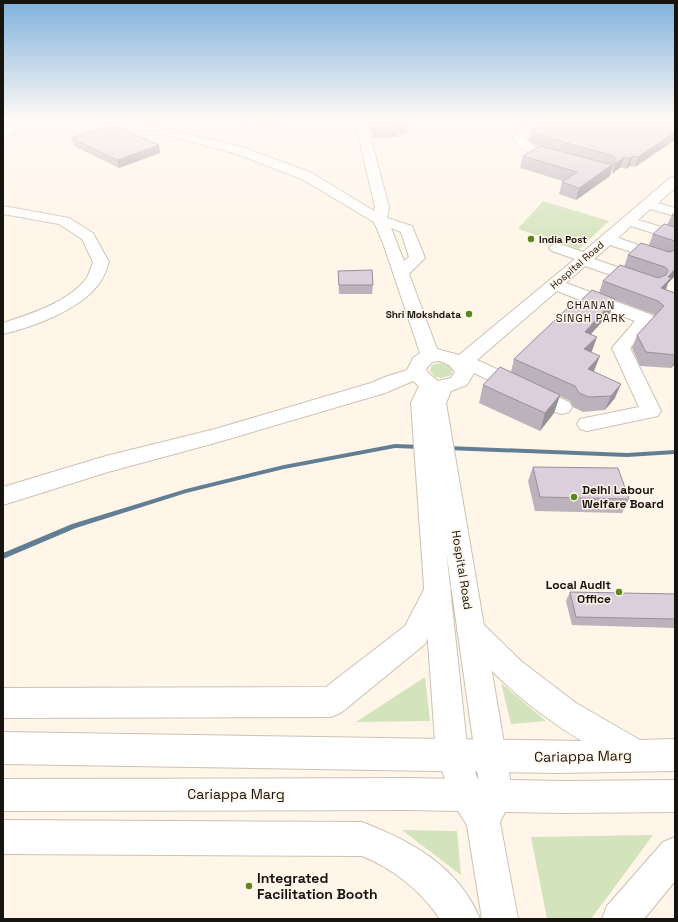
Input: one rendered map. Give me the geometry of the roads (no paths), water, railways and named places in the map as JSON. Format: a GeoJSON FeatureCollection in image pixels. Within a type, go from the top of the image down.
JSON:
{"type":"FeatureCollection","features":[{"type":"Feature","properties":{"kind":"street"},"geometry":{"type":"LineString","coordinates":[[275,164],[307,176],[380,220],[407,228],[417,258],[401,273]]}},
{"type":"Feature","properties":{"kind":"street"},"geometry":{"type":"LineString","coordinates":[[372,164],[382,207],[380,220],[401,273],[430,356],[437,355],[450,357],[562,406]]}},
{"type":"Feature","properties":{"kind":"street","name":"Hospital Road"},"geometry":{"type":"LineString","coordinates":[[462,362],[675,181]]}},
{"type":"Feature","properties":{"kind":"street"},"geometry":{"type":"LineString","coordinates":[[647,204],[675,212]]}},
{"type":"Feature","properties":{"kind":"street"},"geometry":{"type":"LineString","coordinates":[[3,210],[64,221],[88,236],[101,262],[93,281],[70,300],[40,316],[3,329]]}},
{"type":"Feature","properties":{"kind":"street"},"geometry":{"type":"LineString","coordinates":[[628,221],[675,236]]}},
{"type":"Feature","properties":{"kind":"street"},"geometry":{"type":"LineString","coordinates":[[607,239],[664,258]]}},
{"type":"Feature","properties":{"kind":"street"},"geometry":{"type":"LineString","coordinates":[[557,248],[653,284]]}},
{"type":"Feature","properties":{"kind":"street"},"geometry":{"type":"LineString","coordinates":[[555,284],[646,319],[621,348],[651,411],[587,424]]}},
{"type":"Feature","properties":{"kind":"street","name":"Hospital Road"},"geometry":{"type":"LineString","coordinates":[[430,356],[417,364],[430,381],[436,404],[430,416],[437,472],[472,631],[491,755],[483,804]]}},
{"type":"Feature","properties":{"kind":"street"},"geometry":{"type":"LineString","coordinates":[[3,496],[106,464],[215,436],[378,388],[392,381],[457,383],[461,380],[465,372],[462,362]]}},
{"type":"Feature","properties":{"kind":"street","name":"Hospital Road"},"geometry":{"type":"LineString","coordinates":[[437,472],[438,588],[452,755],[483,804]]}},
{"type":"Feature","properties":{"kind":"street"},"geometry":{"type":"LineString","coordinates":[[3,703],[331,702],[415,635],[438,588]]}},
{"type":"Feature","properties":{"kind":"street"},"geometry":{"type":"LineString","coordinates":[[472,631],[511,672],[565,714],[636,755]]}},
{"type":"Feature","properties":{"kind":"street"},"geometry":{"type":"LineString","coordinates":[[3,748],[452,755]]}},
{"type":"Feature","properties":{"kind":"street","name":"Cariappa Marg"},"geometry":{"type":"LineString","coordinates":[[452,755],[557,757],[675,755]]}},
{"type":"Feature","properties":{"kind":"street","name":"Cariappa Marg"},"geometry":{"type":"LineString","coordinates":[[3,795],[409,794],[483,804],[675,796]]}},
{"type":"Feature","properties":{"kind":"street"},"geometry":{"type":"LineString","coordinates":[[483,804],[500,919]]}},
{"type":"Feature","properties":{"kind":"street"},"geometry":{"type":"LineString","coordinates":[[3,837],[362,839],[386,848],[410,862],[432,880],[462,919]]}},
{"type":"Feature","properties":{"kind":"street"},"geometry":{"type":"LineString","coordinates":[[620,919],[675,854]]}},
{"type":"Feature","properties":{"kind":"waterway"},"geometry":{"type":"LineString","coordinates":[[3,556],[74,526],[186,491],[284,467],[395,446],[421,447]]}},
{"type":"Feature","properties":{"kind":"waterway"},"geometry":{"type":"LineString","coordinates":[[447,448],[627,455],[675,452]]}},
{"type":"Feature","properties":{"kind":"place","name":"India Post"},"geometry":{"type":"Point","coordinates":[531,239]}},
{"type":"Feature","properties":{"kind":"place","name":"Shri Mokshdata"},"geometry":{"type":"Point","coordinates":[469,314]}},
{"type":"Feature","properties":{"kind":"place","name":"Delhi Labour Welfare Board"},"geometry":{"type":"Point","coordinates":[574,497]}},
{"type":"Feature","properties":{"kind":"place","name":"Local Audit Office"},"geometry":{"type":"Point","coordinates":[619,592]}},
{"type":"Feature","properties":{"kind":"place","name":"Integrated Facilitation Booth"},"geometry":{"type":"Point","coordinates":[249,886]}},
{"type":"Feature","properties":{"kind":"district","name":"CHANAN SINGH PARK"},"geometry":{"type":"Point","coordinates":[591,311]}}]}
